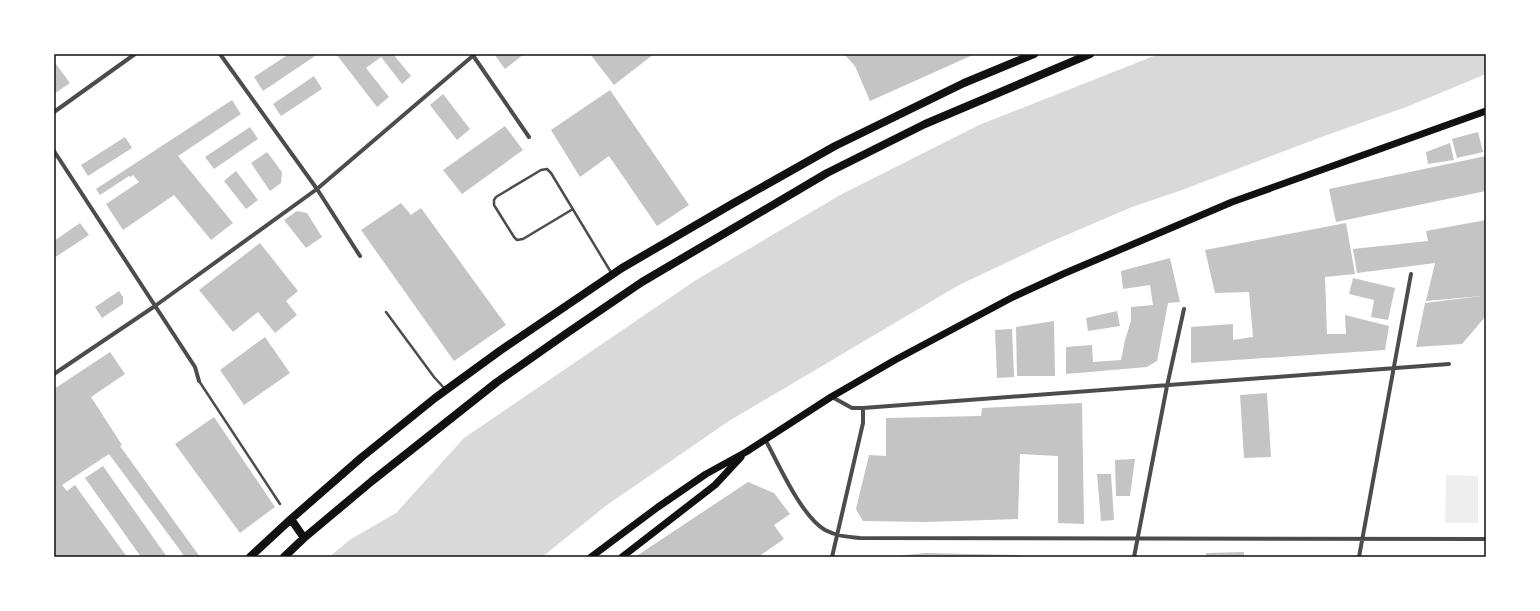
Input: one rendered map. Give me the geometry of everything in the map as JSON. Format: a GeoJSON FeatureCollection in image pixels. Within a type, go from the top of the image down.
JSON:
{"type":"FeatureCollection","features":[{"type":"Feature","properties":{"kind":"main road"},"geometry":{"type":"LineString","coordinates":[[250,557],[362,457],[446,390],[500,350],[613,274],[732,204],[835,146],[964,83],[1034,54]]}},
{"type":"Feature","properties":{"kind":"main road"},"geometry":{"type":"LineString","coordinates":[[284,557],[304,538],[372,481],[491,387],[642,282],[827,173],[925,124],[1090,54]]}},
{"type":"Feature","properties":{"kind":"main road"},"geometry":{"type":"LineString","coordinates":[[592,557],[658,507],[706,474],[746,452],[831,397],[895,360],[972,319],[1063,274],[1239,200],[1486,111]]}},
{"type":"Feature","properties":{"kind":"main road"},"geometry":{"type":"LineString","coordinates":[[622,557],[715,485],[746,452]]}},
{"type":"Feature","properties":{"kind":"main road"},"geometry":{"type":"LineString","coordinates":[[291,519],[304,538]]}},
{"type":"Feature","properties":{"kind":"street"},"geometry":{"type":"LineString","coordinates":[[54,112],[135,54]]}},
{"type":"Feature","properties":{"kind":"street"},"geometry":{"type":"LineString","coordinates":[[220,54],[317,189],[360,256]]}},
{"type":"Feature","properties":{"kind":"street"},"geometry":{"type":"LineString","coordinates":[[54,374],[155,306],[317,189],[473,54],[529,137]]}},
{"type":"Feature","properties":{"kind":"street"},"geometry":{"type":"LineString","coordinates":[[54,151],[195,367],[199,381]]}},
{"type":"Feature","properties":{"kind":"street"},"geometry":{"type":"LineString","coordinates":[[1359,557],[1411,274]]}},
{"type":"Feature","properties":{"kind":"street"},"geometry":{"type":"LineString","coordinates":[[1134,557],[1167,386],[1184,309]]}},
{"type":"Feature","properties":{"kind":"street"},"geometry":{"type":"LineString","coordinates":[[831,397],[852,408],[863,408],[1449,364]]}},
{"type":"Feature","properties":{"kind":"street"},"geometry":{"type":"LineString","coordinates":[[832,557],[836,534],[863,423],[863,408]]}},
{"type":"Feature","properties":{"kind":"street"},"geometry":{"type":"LineString","coordinates":[[765,439],[808,515],[825,530],[846,537],[1486,539]]}},
{"type":"Feature","properties":{"kind":"lane"},"geometry":{"type":"LineString","coordinates":[[573,209],[518,240],[514,237],[494,205],[494,200],[496,197],[541,170],[546,169],[551,173],[613,274]]}},
{"type":"Feature","properties":{"kind":"lane"},"geometry":{"type":"LineString","coordinates":[[386,312],[434,377],[446,390]]}},
{"type":"Feature","properties":{"kind":"lane"},"geometry":{"type":"LineString","coordinates":[[199,381],[280,504]]}},
{"type":"Feature","properties":{"kind":"shaded area"},"geometry":{"type":"Polygon","coordinates":[[[1159,54],[1486,54],[1486,74],[1409,106],[1132,207],[1048,243],[959,285],[729,421],[607,505],[542,557],[329,557],[351,539],[396,513],[464,438],[696,280],[842,194],[979,125],[1159,54]]]}},
{"type":"Feature","properties":{"kind":"shaded area"},"geometry":{"type":"Polygon","coordinates":[[[1446,475],[1478,476],[1478,523],[1445,523],[1446,475]]]}},
{"type":"Feature","properties":{"kind":"building"},"geometry":{"type":"Polygon","coordinates":[[[289,54],[318,54],[263,91],[254,77],[289,54]]]}},
{"type":"Feature","properties":{"kind":"building"},"geometry":{"type":"Polygon","coordinates":[[[336,54],[393,54],[411,76],[402,84],[381,57],[366,68],[389,97],[377,107],[336,54]]]}},
{"type":"Feature","properties":{"kind":"building"},"geometry":{"type":"Polygon","coordinates":[[[494,54],[524,54],[505,69],[494,54]]]}},
{"type":"Feature","properties":{"kind":"building"},"geometry":{"type":"Polygon","coordinates":[[[590,54],[654,54],[614,85],[590,54]]]}},
{"type":"Feature","properties":{"kind":"building"},"geometry":{"type":"Polygon","coordinates":[[[844,54],[975,54],[870,101],[855,66],[844,54]]]}},
{"type":"Feature","properties":{"kind":"building"},"geometry":{"type":"Polygon","coordinates":[[[56,64],[70,83],[54,94],[54,66],[56,64]]]}},
{"type":"Feature","properties":{"kind":"building"},"geometry":{"type":"Polygon","coordinates":[[[314,76],[322,89],[281,116],[273,104],[314,76]]]}},
{"type":"Feature","properties":{"kind":"building"},"geometry":{"type":"Polygon","coordinates":[[[610,90],[689,205],[657,226],[609,156],[580,177],[551,130],[610,90]]]}},
{"type":"Feature","properties":{"kind":"building"},"geometry":{"type":"Polygon","coordinates":[[[443,94],[470,129],[457,140],[430,105],[443,94]]]}},
{"type":"Feature","properties":{"kind":"building"},"geometry":{"type":"Polygon","coordinates":[[[232,100],[241,114],[178,156],[233,223],[211,240],[174,195],[123,230],[106,204],[139,182],[133,175],[131,177],[129,176],[100,195],[96,189],[232,100]]]}},
{"type":"Feature","properties":{"kind":"building"},"geometry":{"type":"Polygon","coordinates":[[[505,126],[523,150],[462,194],[443,170],[505,126]]]}},
{"type":"Feature","properties":{"kind":"building"},"geometry":{"type":"Polygon","coordinates":[[[250,127],[258,139],[214,169],[205,157],[250,127]]]}},
{"type":"Feature","properties":{"kind":"building"},"geometry":{"type":"Polygon","coordinates":[[[1478,132],[1483,152],[1457,158],[1452,139],[1478,132]]]}},
{"type":"Feature","properties":{"kind":"building"},"geometry":{"type":"Polygon","coordinates":[[[125,137],[132,148],[88,176],[81,165],[125,137]]]}},
{"type":"Feature","properties":{"kind":"building"},"geometry":{"type":"Polygon","coordinates":[[[1450,143],[1454,160],[1428,164],[1426,152],[1450,143]]]}},
{"type":"Feature","properties":{"kind":"building"},"geometry":{"type":"Polygon","coordinates":[[[267,152],[282,172],[281,183],[270,191],[251,163],[267,152]]]}},
{"type":"Feature","properties":{"kind":"building"},"geometry":{"type":"Polygon","coordinates":[[[1486,156],[1486,191],[1336,222],[1329,189],[1486,156]]]}},
{"type":"Feature","properties":{"kind":"building"},"geometry":{"type":"Polygon","coordinates":[[[236,171],[258,200],[246,209],[224,181],[236,171]]]}},
{"type":"Feature","properties":{"kind":"building"},"geometry":{"type":"Polygon","coordinates":[[[401,203],[411,215],[421,208],[506,325],[454,361],[361,230],[401,203]]]}},
{"type":"Feature","properties":{"kind":"building"},"geometry":{"type":"Polygon","coordinates":[[[297,211],[307,213],[322,237],[306,248],[284,220],[297,211]]]}},
{"type":"Feature","properties":{"kind":"building"},"geometry":{"type":"Polygon","coordinates":[[[1486,220],[1486,316],[1462,344],[1416,347],[1425,303],[1482,296],[1426,301],[1435,263],[1357,273],[1353,249],[1428,241],[1426,231],[1486,220]]]}},
{"type":"Feature","properties":{"kind":"building"},"geometry":{"type":"Polygon","coordinates":[[[80,223],[89,235],[54,258],[54,241],[80,223]]]}},
{"type":"Feature","properties":{"kind":"building"},"geometry":{"type":"Polygon","coordinates":[[[1346,223],[1355,274],[1325,277],[1327,334],[1346,334],[1345,315],[1389,326],[1385,350],[1191,363],[1191,327],[1233,324],[1233,340],[1253,337],[1249,292],[1215,293],[1205,250],[1346,223]]]}},
{"type":"Feature","properties":{"kind":"building"},"geometry":{"type":"Polygon","coordinates":[[[260,243],[298,291],[286,301],[297,315],[275,333],[258,312],[233,332],[199,290],[260,243]]]}},
{"type":"Feature","properties":{"kind":"building"},"geometry":{"type":"Polygon","coordinates":[[[1170,258],[1180,302],[1168,303],[1157,361],[1147,367],[1066,374],[1066,347],[1092,345],[1093,362],[1121,360],[1131,321],[1131,307],[1153,305],[1150,285],[1123,289],[1121,271],[1170,258]]]}},
{"type":"Feature","properties":{"kind":"building"},"geometry":{"type":"Polygon","coordinates":[[[1353,278],[1395,288],[1388,320],[1371,317],[1374,300],[1349,294],[1353,278]]]}},
{"type":"Feature","properties":{"kind":"building"},"geometry":{"type":"Polygon","coordinates":[[[119,291],[123,297],[123,304],[102,318],[95,307],[119,291]]]}},
{"type":"Feature","properties":{"kind":"building"},"geometry":{"type":"Polygon","coordinates":[[[1117,311],[1120,326],[1088,331],[1086,318],[1117,311]]]}},
{"type":"Feature","properties":{"kind":"building"},"geometry":{"type":"Polygon","coordinates":[[[1054,321],[1055,376],[1017,376],[1016,327],[1054,321]]]}},
{"type":"Feature","properties":{"kind":"building"},"geometry":{"type":"Polygon","coordinates":[[[1012,329],[1014,377],[997,378],[995,330],[1012,329]]]}},
{"type":"Feature","properties":{"kind":"building"},"geometry":{"type":"Polygon","coordinates":[[[265,337],[290,373],[244,405],[220,370],[265,337]]]}},
{"type":"Feature","properties":{"kind":"building"},"geometry":{"type":"Polygon","coordinates":[[[110,352],[125,374],[91,397],[122,445],[120,446],[200,557],[185,557],[109,454],[62,485],[67,491],[75,485],[127,557],[54,557],[54,389],[110,352]]]}},
{"type":"Feature","properties":{"kind":"building"},"geometry":{"type":"Polygon","coordinates":[[[1267,393],[1271,457],[1244,458],[1240,395],[1267,393]]]}},
{"type":"Feature","properties":{"kind":"building"},"geometry":{"type":"Polygon","coordinates":[[[1082,403],[1084,524],[1058,523],[1058,456],[1020,454],[1018,519],[926,522],[863,521],[856,509],[869,455],[886,456],[886,418],[981,416],[982,408],[1082,403]]]}},
{"type":"Feature","properties":{"kind":"building"},"geometry":{"type":"Polygon","coordinates":[[[214,417],[275,507],[240,533],[175,444],[214,417]]]}},
{"type":"Feature","properties":{"kind":"building"},"geometry":{"type":"Polygon","coordinates":[[[1135,459],[1130,496],[1116,496],[1115,460],[1135,459]]]}},
{"type":"Feature","properties":{"kind":"building"},"geometry":{"type":"Polygon","coordinates":[[[103,466],[167,557],[141,557],[85,478],[103,466]]]}},
{"type":"Feature","properties":{"kind":"building"},"geometry":{"type":"Polygon","coordinates":[[[1097,474],[1111,474],[1114,520],[1101,521],[1097,474]]]}},
{"type":"Feature","properties":{"kind":"building"},"geometry":{"type":"Polygon","coordinates":[[[748,482],[774,493],[790,514],[774,525],[784,539],[758,557],[635,557],[748,482]]]}},
{"type":"Feature","properties":{"kind":"building"},"geometry":{"type":"Polygon","coordinates":[[[1244,552],[1244,557],[1206,557],[1206,553],[1244,552]]]}},
{"type":"Feature","properties":{"kind":"building"},"geometry":{"type":"Polygon","coordinates":[[[925,553],[1020,555],[1020,557],[888,557],[925,553]]]}}]}
